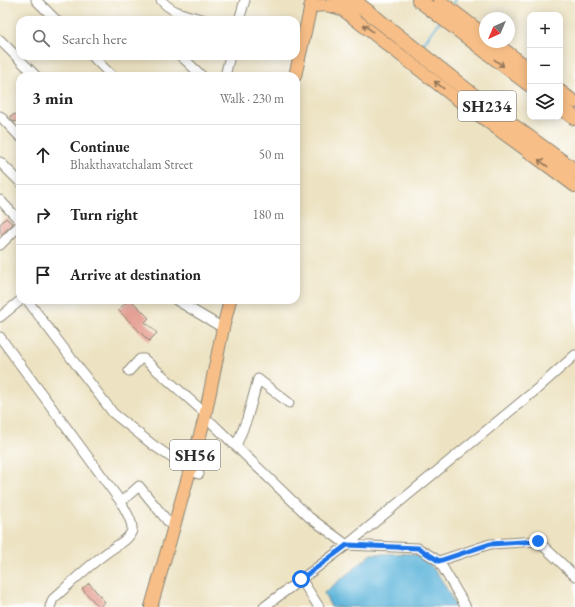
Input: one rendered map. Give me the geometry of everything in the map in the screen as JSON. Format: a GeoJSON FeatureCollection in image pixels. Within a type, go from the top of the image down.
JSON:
{"type":"FeatureCollection","features":[{"type":"Feature","properties":{"kind":"highway","name":"SH234"},"geometry":{"type":"LineString","coordinates":[[418,0],[437,4],[450,17],[529,84]]}},
{"type":"Feature","properties":{"kind":"highway","name":"SH234"},"geometry":{"type":"LineString","coordinates":[[358,4],[402,48],[417,60],[493,111],[575,171]]}},
{"type":"Feature","properties":{"kind":"highway"},"geometry":{"type":"LineString","coordinates":[[334,6],[351,6],[358,4]]}},
{"type":"Feature","properties":{"kind":"highway"},"geometry":{"type":"LineString","coordinates":[[563,99],[575,118]]}},
{"type":"Feature","properties":{"kind":"main road"},"geometry":{"type":"LineString","coordinates":[[300,36],[309,2],[320,5],[334,6],[343,10],[402,48]]}},
{"type":"Feature","properties":{"kind":"main road"},"geometry":{"type":"LineString","coordinates":[[450,17],[465,21],[479,27]]}},
{"type":"Feature","properties":{"kind":"main road"},"geometry":{"type":"LineString","coordinates":[[465,21],[479,32]]}},
{"type":"Feature","properties":{"kind":"main road"},"geometry":{"type":"LineString","coordinates":[[502,48],[527,67]]}},
{"type":"Feature","properties":{"kind":"main road"},"geometry":{"type":"LineString","coordinates":[[514,48],[527,58]]}},
{"type":"Feature","properties":{"kind":"main road"},"geometry":{"type":"LineString","coordinates":[[288,72],[291,60]]}},
{"type":"Feature","properties":{"kind":"main road"},"geometry":{"type":"LineString","coordinates":[[295,72],[296,60]]}},
{"type":"Feature","properties":{"kind":"main road"},"geometry":{"type":"LineString","coordinates":[[417,60],[453,96],[575,186]]}},
{"type":"Feature","properties":{"kind":"main road"},"geometry":{"type":"LineString","coordinates":[[563,97],[575,102]]}},
{"type":"Feature","properties":{"kind":"main road","name":"SH56"},"geometry":{"type":"LineString","coordinates":[[209,419],[223,328],[229,304]]}},
{"type":"Feature","properties":{"kind":"main road","name":"SH56"},"geometry":{"type":"LineString","coordinates":[[160,607],[237,304]]}},
{"type":"Feature","properties":{"kind":"main road","name":"SH56"},"geometry":{"type":"LineString","coordinates":[[152,607],[174,529],[195,473]]}},
{"type":"Feature","properties":{"kind":"street"},"geometry":{"type":"LineString","coordinates":[[36,0],[52,16]]}},
{"type":"Feature","properties":{"kind":"street"},"geometry":{"type":"LineString","coordinates":[[161,0],[168,8],[191,16]]}},
{"type":"Feature","properties":{"kind":"street"},"geometry":{"type":"LineString","coordinates":[[240,16],[245,0]]}},
{"type":"Feature","properties":{"kind":"street"},"geometry":{"type":"LineString","coordinates":[[0,40],[16,56]]}},
{"type":"Feature","properties":{"kind":"street"},"geometry":{"type":"LineString","coordinates":[[20,60],[32,72]]}},
{"type":"Feature","properties":{"kind":"street"},"geometry":{"type":"LineString","coordinates":[[96,60],[108,72]]}},
{"type":"Feature","properties":{"kind":"street"},"geometry":{"type":"LineString","coordinates":[[185,60],[198,72]]}},
{"type":"Feature","properties":{"kind":"street"},"geometry":{"type":"LineString","coordinates":[[227,72],[229,60]]}},
{"type":"Feature","properties":{"kind":"street"},"geometry":{"type":"LineString","coordinates":[[0,116],[16,132]]}},
{"type":"Feature","properties":{"kind":"street"},"geometry":{"type":"LineString","coordinates":[[0,162],[16,178]]}},
{"type":"Feature","properties":{"kind":"street"},"geometry":{"type":"LineString","coordinates":[[0,200],[16,217]]}},
{"type":"Feature","properties":{"kind":"street"},"geometry":{"type":"LineString","coordinates":[[0,245],[16,229]]}},
{"type":"Feature","properties":{"kind":"street"},"geometry":{"type":"LineString","coordinates":[[0,317],[16,304]]}},
{"type":"Feature","properties":{"kind":"street"},"geometry":{"type":"LineString","coordinates":[[30,304],[113,413],[153,445],[195,473]]}},
{"type":"Feature","properties":{"kind":"street"},"geometry":{"type":"LineString","coordinates":[[183,304],[223,328]]}},
{"type":"Feature","properties":{"kind":"street"},"geometry":{"type":"LineString","coordinates":[[0,337],[121,502],[130,520],[132,530],[130,535],[124,541],[103,555],[57,595],[53,599],[50,607]]}},
{"type":"Feature","properties":{"kind":"street"},"geometry":{"type":"LineString","coordinates":[[264,607],[347,545],[538,389],[575,355]]}},
{"type":"Feature","properties":{"kind":"street"},"geometry":{"type":"LineString","coordinates":[[129,371],[140,359],[144,360],[209,419],[309,517],[347,545],[418,548],[439,561],[466,607]]}},
{"type":"Feature","properties":{"kind":"street"},"geometry":{"type":"LineString","coordinates":[[236,446],[247,419],[258,379],[289,403]]}},
{"type":"Feature","properties":{"kind":"street"},"geometry":{"type":"LineString","coordinates":[[121,502],[139,486],[174,529]]}},
{"type":"Feature","properties":{"kind":"street"},"geometry":{"type":"LineString","coordinates":[[439,561],[490,544],[538,541],[575,576]]}},
{"type":"Feature","properties":{"kind":"street"},"geometry":{"type":"LineString","coordinates":[[301,579],[319,607]]}},
{"type":"Feature","properties":{"kind":"water"},"geometry":{"type":"Polygon","coordinates":[[[372,554],[412,554],[419,556],[432,567],[438,575],[455,607],[331,607],[324,593],[372,554]]]}},
{"type":"Feature","properties":{"kind":"building"},"geometry":{"type":"Polygon","coordinates":[[[16,114],[16,121],[14,122],[10,116],[16,114]]]}},
{"type":"Feature","properties":{"kind":"building"},"geometry":{"type":"Polygon","coordinates":[[[6,218],[13,224],[1,235],[0,224],[6,218]]]}},
{"type":"Feature","properties":{"kind":"building"},"geometry":{"type":"Polygon","coordinates":[[[125,304],[135,304],[149,318],[145,322],[157,333],[149,341],[118,310],[125,304]]]}},
{"type":"Feature","properties":{"kind":"building"},"geometry":{"type":"Polygon","coordinates":[[[89,583],[105,602],[99,607],[82,589],[89,583]]]}},
{"type":"Feature","properties":{"kind":"waterway"},"geometry":{"type":"LineString","coordinates":[[453,4],[455,0]]}},
{"type":"Feature","properties":{"kind":"waterway"},"geometry":{"type":"LineString","coordinates":[[423,44],[439,22]]}},
{"type":"Feature","properties":{"kind":"route"},"geometry":{"type":"LineString","coordinates":[[301,579],[347,545],[418,548],[439,561],[490,544],[538,541]]}}]}
